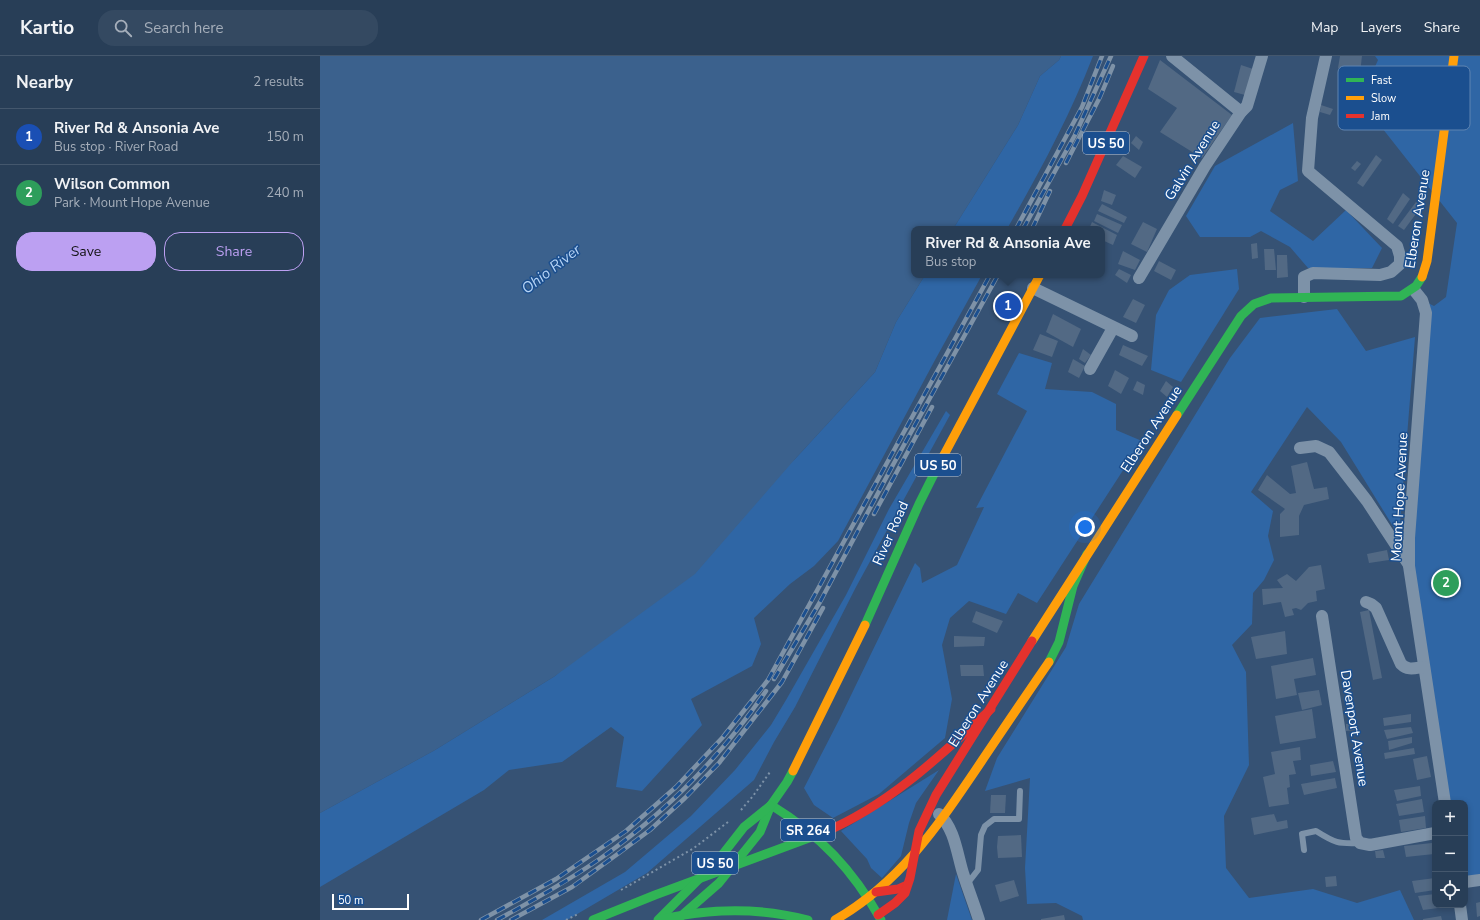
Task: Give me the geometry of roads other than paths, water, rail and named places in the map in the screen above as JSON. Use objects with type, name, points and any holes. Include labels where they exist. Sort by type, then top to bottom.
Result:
[{"type":"main road","name":"US 50","points":[[1067,226],[1082,196],[1144,56]]},
{"type":"main road","name":"Elberon Avenue","points":[[1453,66],[1454,56]]},
{"type":"main road","name":"Elberon Avenue","points":[[879,918],[900,899],[907,885],[920,826],[936,795],[1087,554],[1241,316],[1252,305],[1271,298],[1401,296],[1414,290],[1421,281],[1427,261],[1444,130]]},
{"type":"main road","name":"River Road","points":[[677,920],[719,883],[760,832],[771,805],[787,782],[812,734],[941,460],[1038,278]]},
{"type":"main road","points":[[835,920],[864,902],[902,869],[924,845],[967,783],[1050,660],[1059,642],[1073,586],[1087,554]]},
{"type":"main road","points":[[593,920],[670,889],[816,835],[870,810],[930,767],[991,709]]},
{"type":"main road","name":"River Road","points":[[658,920],[719,859],[744,827],[771,805]]},
{"type":"main road","name":"SR 264","points":[[771,805],[809,831],[831,851],[853,876],[879,918]]},
{"type":"main road","points":[[865,894],[898,889],[907,885]]},
{"type":"main road","points":[[658,920],[679,914],[732,909],[779,913],[808,920]]},
{"type":"street","points":[[1172,56],[1241,112]]},
{"type":"street","name":"Galvin Avenue","points":[[1139,278],[1204,166],[1246,106],[1262,56]]},
{"type":"street","points":[[1304,297],[1304,277],[1313,273],[1380,275],[1391,272],[1400,264],[1400,256],[1397,246],[1308,171],[1312,118],[1326,56]]},
{"type":"street","points":[[1033,288],[1132,336]]},
{"type":"street","name":"Mount Hope Avenue","points":[[1414,290],[1422,300],[1426,313],[1409,538],[1409,566],[1445,800]]},
{"type":"street","points":[[1090,369],[1113,328]]},
{"type":"street","points":[[1300,448],[1316,446],[1329,452],[1371,506],[1409,566]]},
{"type":"street","points":[[1366,602],[1372,604],[1376,608],[1401,664],[1408,669],[1424,667]]},
{"type":"street","name":"Davenport Avenue","points":[[1322,616],[1356,838],[1360,843]]},
{"type":"street","points":[[931,807],[946,821],[950,828],[979,920]]},
{"type":"street","points":[[1360,843],[1370,845],[1432,834]]},
{"type":"street","points":[[1468,882],[1480,880]]},
{"type":"street","points":[[1460,908],[1462,920]]},
{"type":"lane","points":[[967,884],[978,870],[981,835],[985,826],[994,819],[1019,819],[1020,791]]},
{"type":"lane","points":[[1304,850],[1302,834],[1316,831],[1330,840],[1340,844],[1360,843]]},
{"type":"water","name":"Ohio River","points":[[320,56],[1061,56],[1059,60],[1040,76],[1018,125],[955,226],[911,226],[911,278],[923,278],[896,322],[875,372],[795,459],[695,574],[555,676],[435,750],[320,813]]},
{"type":"railway","points":[[1018,226],[1082,107],[1102,56]]},
{"type":"railway","points":[[1025,226],[1075,135],[1111,56]]},
{"type":"railway","points":[[1066,163],[1100,97],[1113,66]]},
{"type":"railway","points":[[1033,226],[1050,191]]},
{"type":"railway","points":[[481,920],[556,879],[626,831],[676,787],[723,737],[768,680],[988,278]]},
{"type":"railway","points":[[774,679],[820,602],[894,463],[996,278]]},
{"type":"railway","points":[[874,514],[932,407]]},
{"type":"railway","points":[[511,920],[572,887],[650,830],[685,798],[719,763],[782,682],[823,608]]},
{"type":"railway","points":[[497,920],[550,890],[601,858],[648,822],[691,782],[731,738],[766,691]]},
{"type":"place","name":"River Rd & Ansonia Ave","points":[[1008,306]]},
{"type":"place","name":"Wilson Common","points":[[1446,583]]}]
